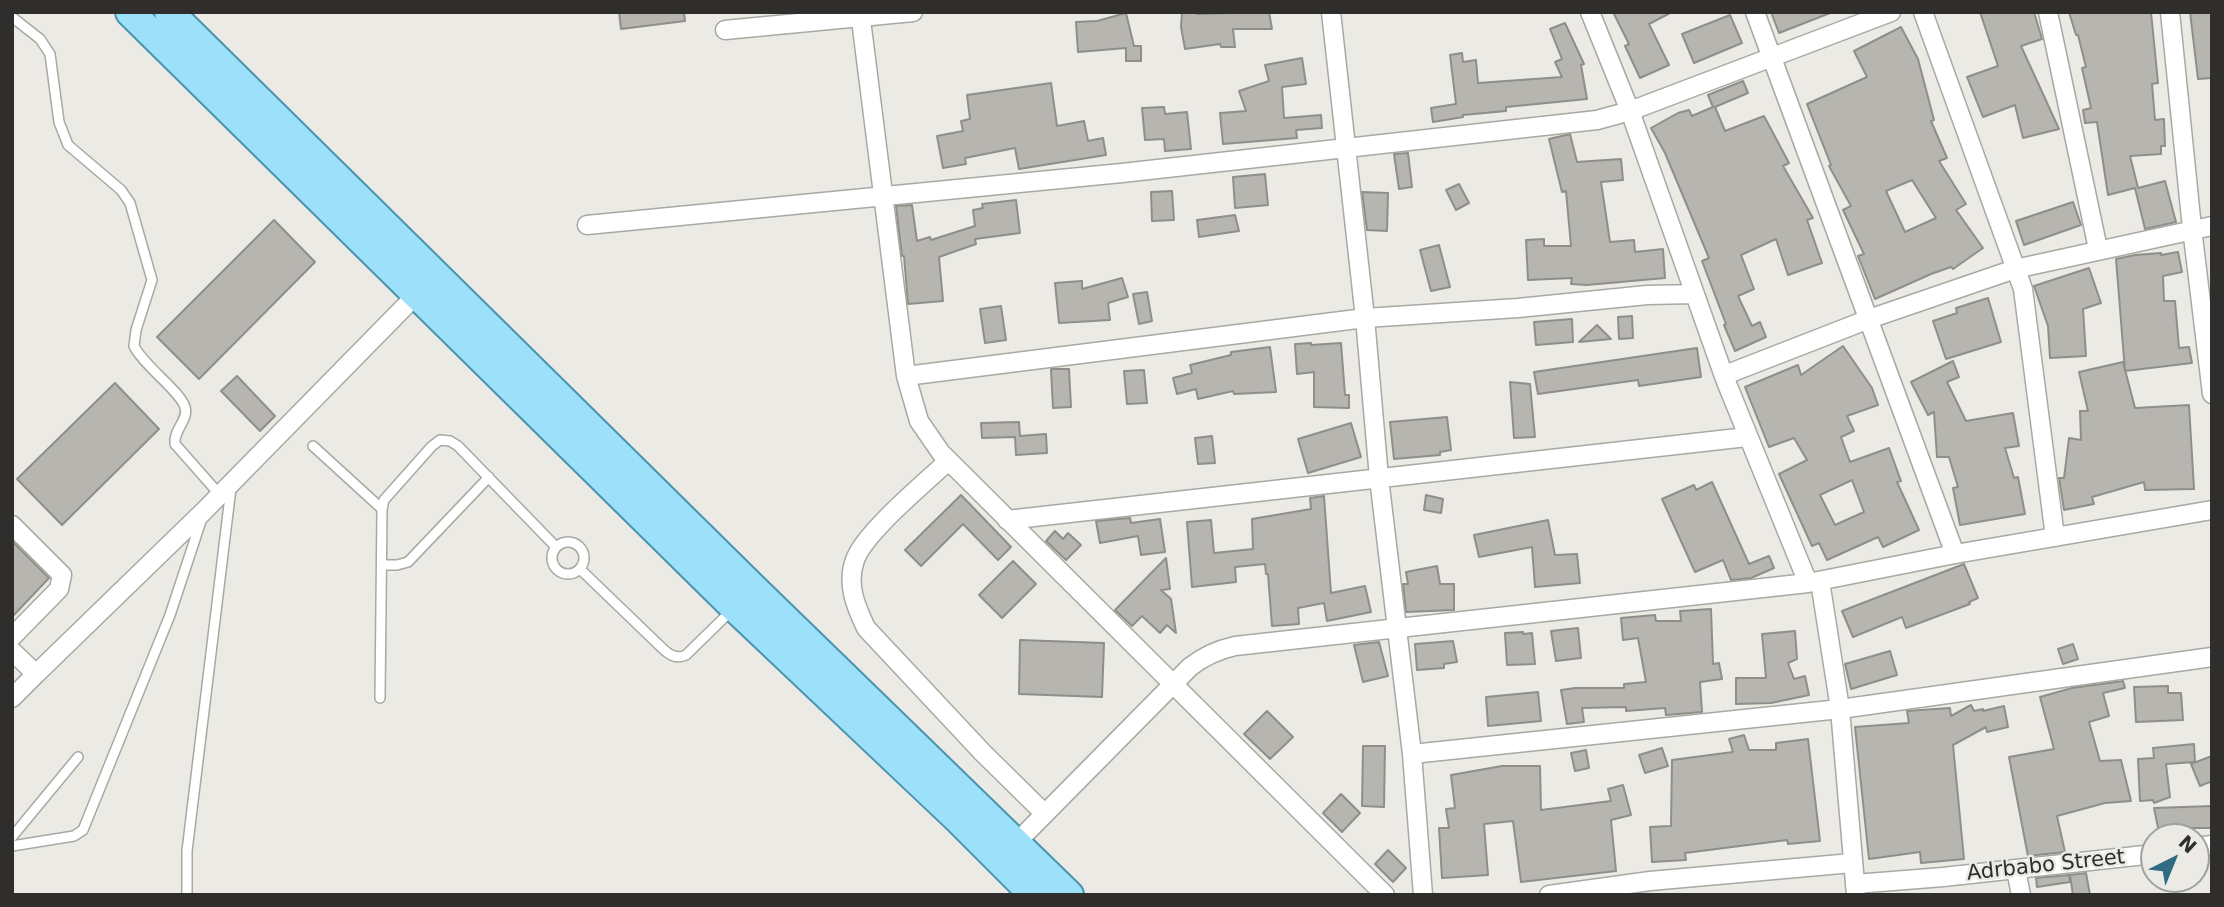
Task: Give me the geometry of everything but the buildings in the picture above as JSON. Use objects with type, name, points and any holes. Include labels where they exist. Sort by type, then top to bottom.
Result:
[{"type":"main road","points":[[131,12],[425,285],[1069,895]]},
{"type":"main road","points":[[172,14],[425,285],[734,607],[958,819],[1034,895]]},
{"type":"street","points":[[725,30],[913,12]]},
{"type":"street","points":[[1331,12],[1365,318],[1379,478],[1412,754],[1423,895]]},
{"type":"street","points":[[1590,12],[1630,111],[1747,438],[1814,582],[1840,709],[1855,889]]},
{"type":"street","points":[[1755,12],[1955,554]]},
{"type":"street","points":[[587,225],[1122,173],[1597,120],[1630,111],[1891,12]]},
{"type":"street","points":[[1923,12],[2023,289],[2055,537]]},
{"type":"street","points":[[2048,12],[2098,249]]},
{"type":"street","points":[[2171,12],[2192,229],[2212,394]]},
{"type":"street","points":[[860,15],[906,376],[919,421],[948,461],[1385,895]]},
{"type":"street","points":[[1725,375],[1870,319],[2015,268],[2212,226]]},
{"type":"street","points":[[12,698],[203,513],[425,285]]},
{"type":"street","points":[[906,376],[1365,318],[1518,308],[1647,295],[1695,294]]},
{"type":"street","points":[[1007,520],[1747,438]]},
{"type":"street","points":[[948,461],[866,540],[854,560],[851,580],[854,603],[866,628],[1044,813]]},
{"type":"street","points":[[1016,843],[1172,685],[1203,657],[1227,648],[1814,582],[1955,554],[2212,510]]},
{"type":"street","points":[[12,525],[62,575],[59,589],[12,637]]},
{"type":"street","points":[[12,651],[36,674]]},
{"type":"street","points":[[1412,754],[1840,709],[2212,657]]},
{"type":"street","name":"Adrbabo Street","points":[[1855,889],[2140,856]]},
{"type":"street","points":[[1549,895],[1650,881],[1852,863]]},
{"type":"street","points":[[2016,870],[2021,895]]},
{"type":"lane","points":[[12,18],[40,39],[50,54],[59,122],[68,145],[121,190],[130,202],[152,281],[136,330],[134,346],[183,403],[185,417],[175,435],[175,444],[226,489],[187,851],[187,895]]},
{"type":"lane","points":[[380,698],[382,509],[389,494],[432,446],[440,440],[450,441],[458,446],[556,547]]},
{"type":"lane","points":[[313,446],[382,509]]},
{"type":"lane","points":[[382,565],[408,562],[489,477]]},
{"type":"lane","points":[[12,845],[74,836],[83,830],[170,615],[203,513]]},
{"type":"lane","points":[[564,542],[577,544],[584,556],[580,569],[568,574],[555,568],[552,560],[556,547],[564,542]]},
{"type":"lane","points":[[580,569],[660,647],[681,658],[734,607]]},
{"type":"lane","points":[[12,837],[78,757]]}]
